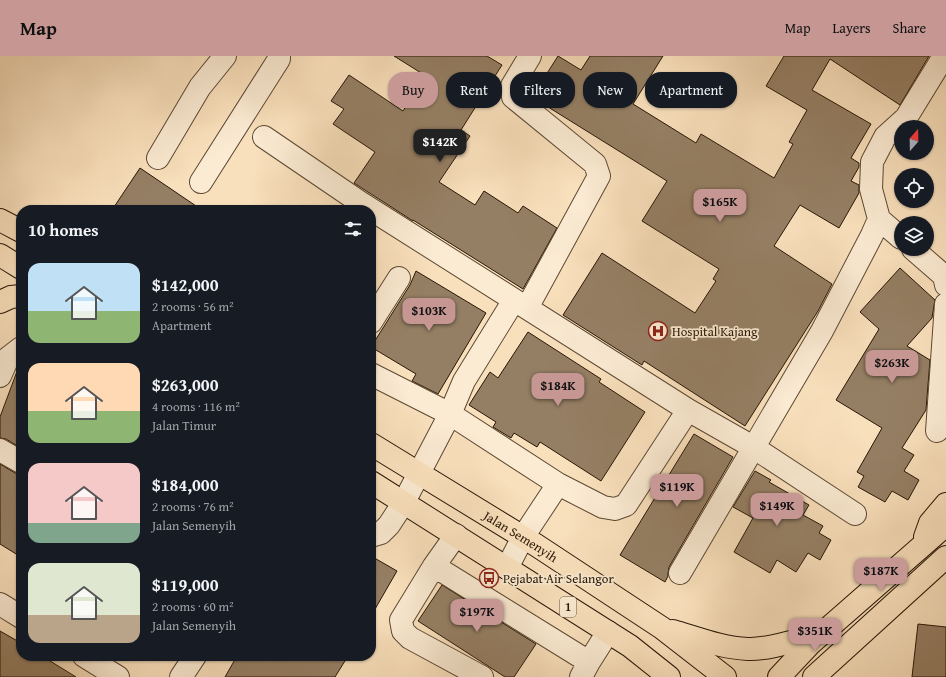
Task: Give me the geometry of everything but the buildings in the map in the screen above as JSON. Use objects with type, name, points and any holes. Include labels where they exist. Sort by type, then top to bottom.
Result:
[{"type":"main road","points":[[0,255],[16,265]]},
{"type":"main road","points":[[0,302],[16,296]]},
{"type":"main road","name":"Jalan Semenyih","points":[[376,447],[523,537],[662,628],[725,677]]},
{"type":"main road","name":"1","points":[[376,485],[630,646],[669,677]]},
{"type":"main road","points":[[923,546],[930,523],[946,504]]},
{"type":"main road","points":[[779,677],[810,644],[946,526]]},
{"type":"main road","points":[[814,677],[946,557]]},
{"type":"main road","points":[[662,628],[730,647],[749,649],[772,646],[822,634]]},
{"type":"main road","points":[[630,646],[656,677]]},
{"type":"main road","points":[[825,677],[839,653]]},
{"type":"lane","points":[[158,158],[200,87],[225,56]]},
{"type":"lane","points":[[201,182],[280,59],[280,56]]},
{"type":"lane","points":[[376,534],[380,533],[389,525],[404,502],[420,474],[450,414],[464,381],[521,304],[598,176],[595,164],[513,97],[512,86],[530,56]]},
{"type":"lane","points":[[894,232],[879,219],[871,189],[872,162],[885,137],[906,118],[944,56]]},
{"type":"lane","points":[[264,137],[364,205]]},
{"type":"lane","points":[[376,212],[688,410],[753,447],[854,514]]},
{"type":"lane","points":[[680,573],[822,331],[879,219]]},
{"type":"lane","points":[[921,256],[944,276],[946,284]]},
{"type":"lane","points":[[376,314],[399,278]]},
{"type":"lane","points":[[937,431],[946,304]]},
{"type":"lane","points":[[0,376],[8,358],[16,352]]},
{"type":"lane","points":[[376,377],[450,414],[558,484],[603,507],[615,509],[626,505],[688,410]]},
{"type":"lane","points":[[0,450],[16,459]]},
{"type":"lane","points":[[507,568],[523,537],[558,484]]},
{"type":"lane","points":[[456,535],[434,566],[401,620],[403,630],[410,638],[482,677]]},
{"type":"lane","points":[[434,566],[585,669],[608,632]]},
{"type":"lane","points":[[0,604],[16,614]]},
{"type":"lane","points":[[92,661],[118,677]]},
{"type":"lane","points":[[181,677],[192,661]]},
{"type":"place","name":"Hospital Kajang","points":[[658,331]]},
{"type":"place","name":"Pejabat Air Selangor","points":[[489,578]]}]
